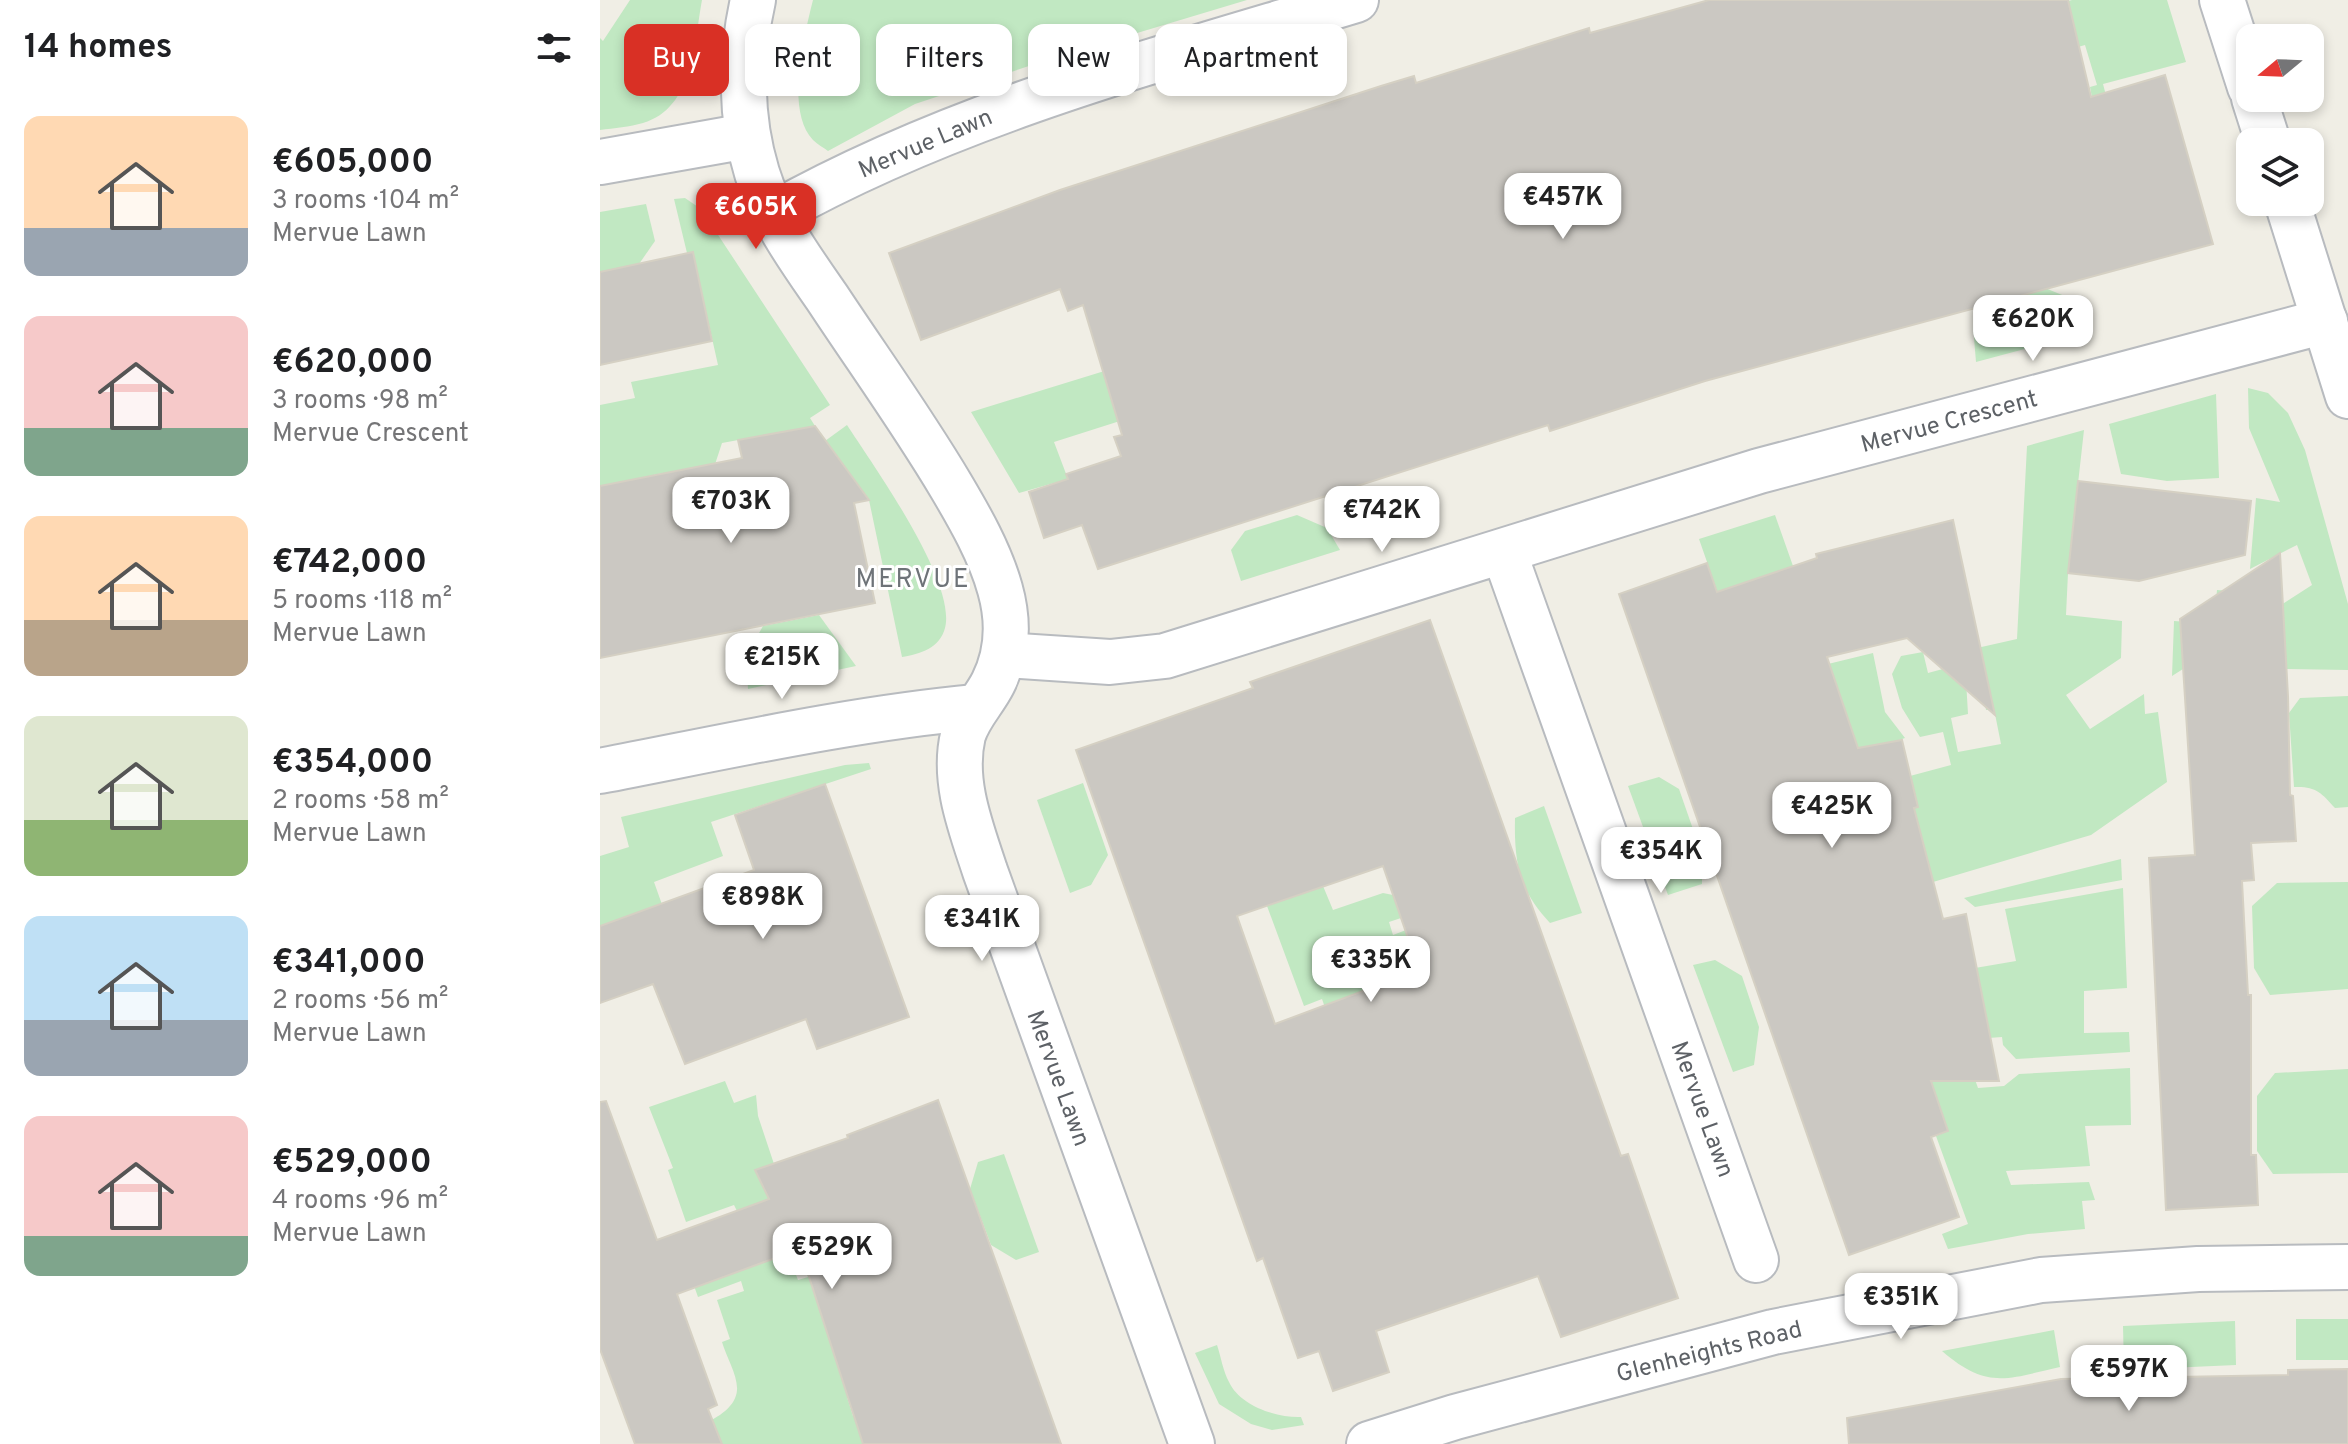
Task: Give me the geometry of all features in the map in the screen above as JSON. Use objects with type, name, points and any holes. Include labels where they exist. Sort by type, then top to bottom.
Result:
[{"type":"street","name":"Mervue Lawn","points":[[753,0],[743,75],[747,136],[758,176],[774,214],[797,255],[933,456],[975,526],[1000,587],[1007,625],[1004,655],[993,684],[976,707],[964,734],[961,758],[964,803],[985,871],[1192,1444]]},
{"type":"street","name":"Mervue Lawn","points":[[774,214],[832,182],[996,112],[1356,0]]},
{"type":"street","points":[[2222,0],[2236,44]]},
{"type":"street","points":[[600,162],[747,136]]},
{"type":"street","points":[[2291,216],[2348,396]]},
{"type":"street","name":"Mervue Crescent","points":[[1504,552],[1759,471],[2325,321]]},
{"type":"street","name":"Mervue Lawn","points":[[1504,552],[1756,1260]]},
{"type":"street","points":[[1004,655],[1110,662],[1165,656],[1504,552]]},
{"type":"street","points":[[600,771],[837,725],[976,707]]},
{"type":"street","name":"Glenheights Road","points":[[1369,1444],[1461,1430],[1773,1332],[2041,1280],[2198,1269],[2348,1267]]},
{"type":"green space","points":[[630,0],[702,0],[698,24],[624,24],[624,96],[678,96],[660,115],[643,123],[600,130],[600,38],[603,41]]},
{"type":"green space","points":[[813,0],[1247,0],[1167,24],[1155,24],[1155,28],[1139,32],[1139,24],[1028,24],[1028,66],[1012,72],[1012,24],[876,24],[876,96],[939,96],[915,104],[828,151],[813,140],[805,127],[798,96],[860,96],[860,24],[807,24]]},
{"type":"green space","points":[[2072,0],[2167,0],[2186,62],[2103,84],[2118,141],[2095,113],[2090,87],[2097,85],[2085,45],[2047,56],[2022,14]]},
{"type":"green space","points":[[685,198],[701,209],[830,405],[810,418],[815,426],[722,443],[698,516],[668,503],[663,473],[630,480],[635,509],[600,532],[600,405],[635,398],[631,382],[718,365],[693,253],[687,253],[674,199]]},
{"type":"green space","points":[[646,204],[655,241],[639,264],[600,272],[600,212]]},
{"type":"green space","points":[[2045,288],[2072,299],[2081,334],[1976,362],[1973,326],[1981,306]]},
{"type":"green space","points":[[1218,336],[1145,413],[1054,442],[1068,479],[1019,493],[971,412]]},
{"type":"green space","points":[[2248,388],[2268,393],[2288,413],[2305,450],[2348,604],[2348,670],[2287,669],[2184,675],[2183,669],[2172,676],[2174,621],[2214,624],[2217,590],[2241,592],[2267,614],[2312,585],[2297,545],[2250,569],[2256,498],[2280,502],[2249,428]]},
{"type":"green space","points":[[2216,394],[2219,478],[2167,481],[2121,474],[2109,424]]},
{"type":"green space","points":[[847,425],[910,524],[938,582],[945,608],[945,628],[939,641],[916,654],[902,657],[869,500],[825,441]]},
{"type":"green space","points":[[2084,430],[2066,615],[2122,621],[2121,658],[2066,695],[2090,729],[2144,694],[2145,714],[2158,712],[2167,782],[2091,835],[1933,882],[1929,868],[1883,816],[1918,807],[1910,776],[1951,765],[1943,732],[1920,737],[1902,708],[1892,674],[1901,656],[1923,652],[1928,673],[1965,663],[1968,714],[1951,718],[1958,752],[2001,744],[1994,709],[1986,710],[1977,648],[2017,639],[2027,446]]},
{"type":"green space","points":[[1297,515],[1327,528],[1340,550],[1241,581],[1231,550],[1245,531]]},
{"type":"green space","points":[[1775,515],[1793,566],[1758,578],[1769,610],[1729,625],[1699,539]]},
{"type":"green space","points":[[819,615],[856,666],[748,689],[746,656],[763,626]]},
{"type":"green space","points":[[1873,653],[1885,712],[1905,738],[1860,753],[1828,664]]},
{"type":"green space","points":[[2348,696],[2348,807],[2335,808],[2317,791],[2294,787],[2289,713],[2300,698]]},
{"type":"green space","points":[[869,763],[871,769],[711,822],[723,856],[654,882],[686,972],[629,993],[615,953],[600,946],[600,856],[629,847],[621,817],[845,765]]},
{"type":"green space","points":[[1659,777],[1679,789],[1702,855],[1702,884],[1668,895],[1628,786]]},
{"type":"green space","points":[[1083,783],[1108,855],[1091,885],[1070,893],[1037,800]]},
{"type":"green space","points":[[1544,806],[1582,913],[1550,923],[1525,887],[1516,849],[1515,818]]},
{"type":"green space","points":[[2121,859],[2122,880],[1975,907],[1964,898]]},
{"type":"green space","points":[[2348,882],[2348,989],[2270,995],[2254,968],[2252,906],[2277,883]]},
{"type":"green space","points":[[1323,886],[1333,910],[1383,893],[1393,895],[1401,918],[1389,922],[1393,935],[1406,930],[1416,960],[1371,976],[1376,991],[1337,1042],[1322,999],[1304,1006],[1267,906]]},
{"type":"green space","points":[[2123,888],[2127,988],[2084,991],[2084,1033],[2129,1032],[2130,1052],[2016,1059],[2003,1045],[2002,1037],[1961,1040],[1978,1088],[2004,1086],[2019,1074],[2130,1068],[2131,1125],[2085,1126],[2090,1166],[2006,1171],[2011,1185],[2089,1182],[2095,1200],[2082,1201],[2085,1229],[2028,1234],[1948,1249],[1942,1234],[1968,1224],[1936,1136],[1948,1131],[1936,1095],[1878,1032],[1975,968],[2016,961],[2005,909]]},
{"type":"green space","points":[[1715,960],[1742,976],[1759,1027],[1754,1065],[1733,1072],[1693,965]]},
{"type":"green space","points":[[2348,1069],[2348,1173],[2273,1174],[2257,1151],[2257,1096],[2275,1073]]},
{"type":"green space","points":[[725,1081],[734,1103],[756,1095],[758,1116],[774,1164],[769,1199],[737,1211],[734,1205],[686,1222],[668,1170],[673,1168],[649,1107]]},
{"type":"green space","points":[[1004,1154],[1039,1252],[1016,1260],[991,1245],[970,1189],[978,1162]]},
{"type":"green space","points":[[788,1221],[869,1389],[847,1397],[853,1416],[876,1408],[902,1444],[645,1444],[714,1419],[734,1401],[737,1390],[734,1372],[722,1342],[730,1339],[717,1300],[744,1291],[741,1281],[698,1297],[687,1266],[749,1244],[757,1265],[788,1254],[798,1280],[808,1277]]},
{"type":"green space","points":[[2296,1319],[2348,1319],[2348,1360],[2296,1360]]},
{"type":"green space","points":[[2235,1321],[2236,1365],[2124,1370],[2123,1326]]},
{"type":"green space","points":[[2054,1330],[2060,1367],[2026,1375],[1985,1376],[1972,1372],[1942,1351]]},
{"type":"green space","points":[[1217,1345],[1227,1378],[1242,1398],[1271,1413],[1301,1417],[1304,1425],[1272,1430],[1251,1424],[1219,1404],[1195,1353]]},
{"type":"building","points":[[1709,0],[2068,0],[2091,97],[2165,75],[2213,244],[1705,381],[1550,431],[1548,425],[1098,569],[1082,525],[1044,538],[1029,492],[1068,479],[1066,474],[1121,456],[1114,437],[1122,435],[1083,305],[1068,311],[1060,289],[921,340],[889,253],[1060,190],[1381,86],[1414,76],[1416,83],[1589,28],[1590,33]]},
{"type":"building","points":[[693,252],[712,341],[600,365],[600,272]]},
{"type":"building","points":[[815,426],[869,500],[854,503],[875,603],[600,658],[600,486],[742,458],[738,440]]},
{"type":"building","points":[[2078,481],[2251,501],[2245,555],[2139,581],[2068,573]]},
{"type":"building","points":[[1953,520],[1995,715],[1907,638],[1827,657],[1858,748],[1902,740],[1918,807],[1914,808],[1943,919],[1966,914],[1999,1081],[1931,1081],[1948,1131],[1931,1137],[1959,1217],[1849,1255],[1619,594],[1707,563],[1717,592],[1817,558],[1816,554]]},
{"type":"building","points":[[2280,553],[2290,795],[2293,796],[2296,841],[2251,843],[2254,880],[2242,881],[2248,995],[2251,995],[2251,1155],[2256,1155],[2258,1205],[2166,1210],[2149,858],[2195,855],[2180,619]]},
{"type":"building","points":[[1430,620],[1621,1156],[1628,1154],[1678,1298],[1561,1337],[1538,1276],[1376,1331],[1389,1372],[1333,1391],[1319,1351],[1298,1358],[1263,1258],[1257,1261],[1076,750],[1253,688],[1250,682]],"holes":[[[1383,866],[1419,970],[1275,1024],[1237,916]]]},
{"type":"building","points":[[825,784],[909,1017],[817,1049],[806,1019],[685,1064],[653,984],[600,1003],[600,926],[754,870],[735,815]]},
{"type":"building","points":[[938,1100],[1061,1444],[863,1444],[800,1249],[677,1294],[717,1405],[708,1409],[722,1444],[635,1444],[600,1349],[600,1102],[606,1101],[657,1240],[769,1199],[755,1170],[848,1138],[847,1135]]},
{"type":"building","points":[[2348,1369],[2348,1444],[1849,1444],[1847,1418],[2061,1379],[2288,1375],[2288,1370]]},
{"type":"district","name":"MERVUE","points":[[913,578]]}]
